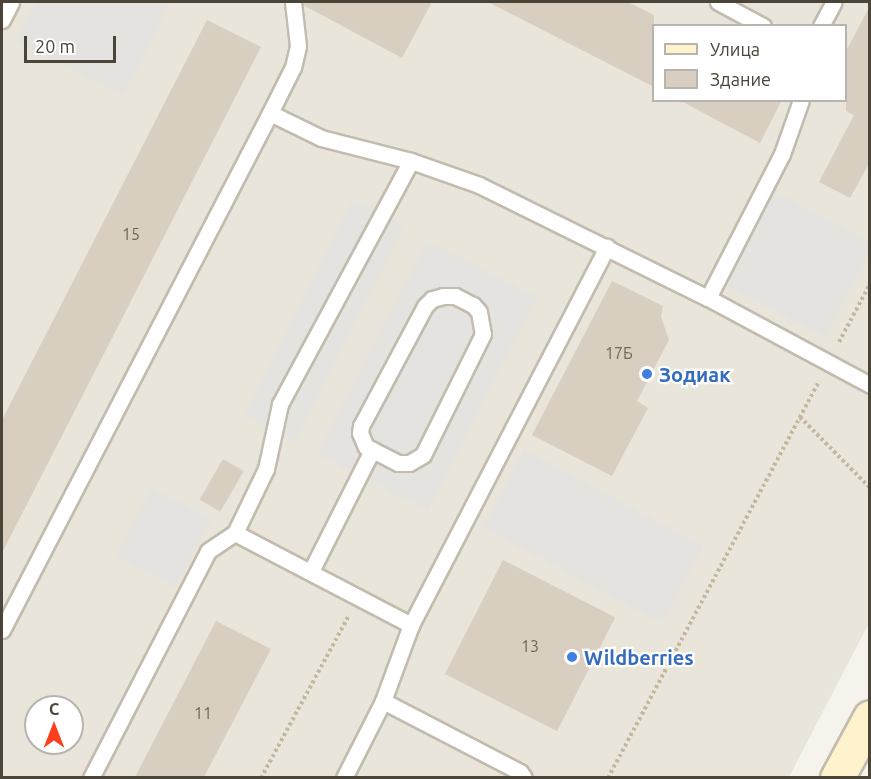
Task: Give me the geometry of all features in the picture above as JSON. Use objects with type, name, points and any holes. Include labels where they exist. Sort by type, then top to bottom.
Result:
[{"type":"main road","points":[[837,777],[870,717]]},
{"type":"lane","points":[[2,20],[11,2]]},
{"type":"lane","points":[[2,630],[293,67],[298,46],[293,2]]},
{"type":"lane","points":[[718,2],[759,24]]},
{"type":"lane","points":[[822,24],[834,2]]},
{"type":"lane","points":[[708,298],[782,154],[800,102]]},
{"type":"lane","points":[[270,112],[321,138],[411,161],[479,185],[708,298],[870,385]]},
{"type":"lane","points":[[91,777],[208,551],[235,533],[266,469],[280,405],[411,161]]},
{"type":"lane","points":[[344,777],[383,700],[411,625],[608,247]]},
{"type":"lane","points":[[443,296],[455,296],[473,305],[479,312],[483,334],[423,455],[410,463],[398,463],[372,450],[362,440],[362,426],[425,306],[432,299],[443,296]]},
{"type":"lane","points":[[310,571],[372,450]]},
{"type":"lane","points":[[235,533],[411,625]]},
{"type":"lane","points":[[383,700],[520,772],[524,777]]},
{"type":"path","points":[[608,777],[870,284]]},
{"type":"path","points":[[800,417],[870,488]]},
{"type":"path","points":[[261,777],[358,597]]},
{"type":"shaded area","points":[[2,2],[869,2],[869,623],[789,777],[2,778]]},
{"type":"shaded area","points":[[36,2],[171,2],[123,95],[16,41]]},
{"type":"shaded area","points":[[773,191],[869,241],[869,252],[825,337],[724,284]]},
{"type":"shaded area","points":[[353,200],[405,226],[295,441],[244,415]]},
{"type":"shaded area","points":[[427,240],[537,296],[428,511],[318,455]]},
{"type":"shaded area","points":[[524,450],[703,545],[662,623],[483,528]]},
{"type":"shaded area","points":[[151,488],[212,519],[177,587],[116,557]]},
{"type":"building","points":[[303,2],[432,2],[402,58],[303,5]]},
{"type":"building","points":[[488,2],[628,2],[654,15],[652,86]]},
{"type":"building","points":[[870,6],[870,162],[850,198],[819,182],[854,115],[846,111],[847,49]]},
{"type":"building","points":[[207,20],[261,47],[2,553],[2,420]]},
{"type":"building","points":[[683,102],[781,102],[760,143]]},
{"type":"building","points":[[612,281],[663,306],[661,317],[669,340],[637,401],[648,408],[612,476],[532,435]]},
{"type":"building","points":[[223,459],[244,471],[220,512],[200,500]]},
{"type":"building","points":[[503,560],[615,617],[557,731],[445,674]]},
{"type":"building","points":[[216,621],[271,649],[204,777],[135,777]]},
{"type":"place","name":"Зодиак","points":[[647,374]]},
{"type":"place","name":"Wildberries","points":[[572,657]]}]
